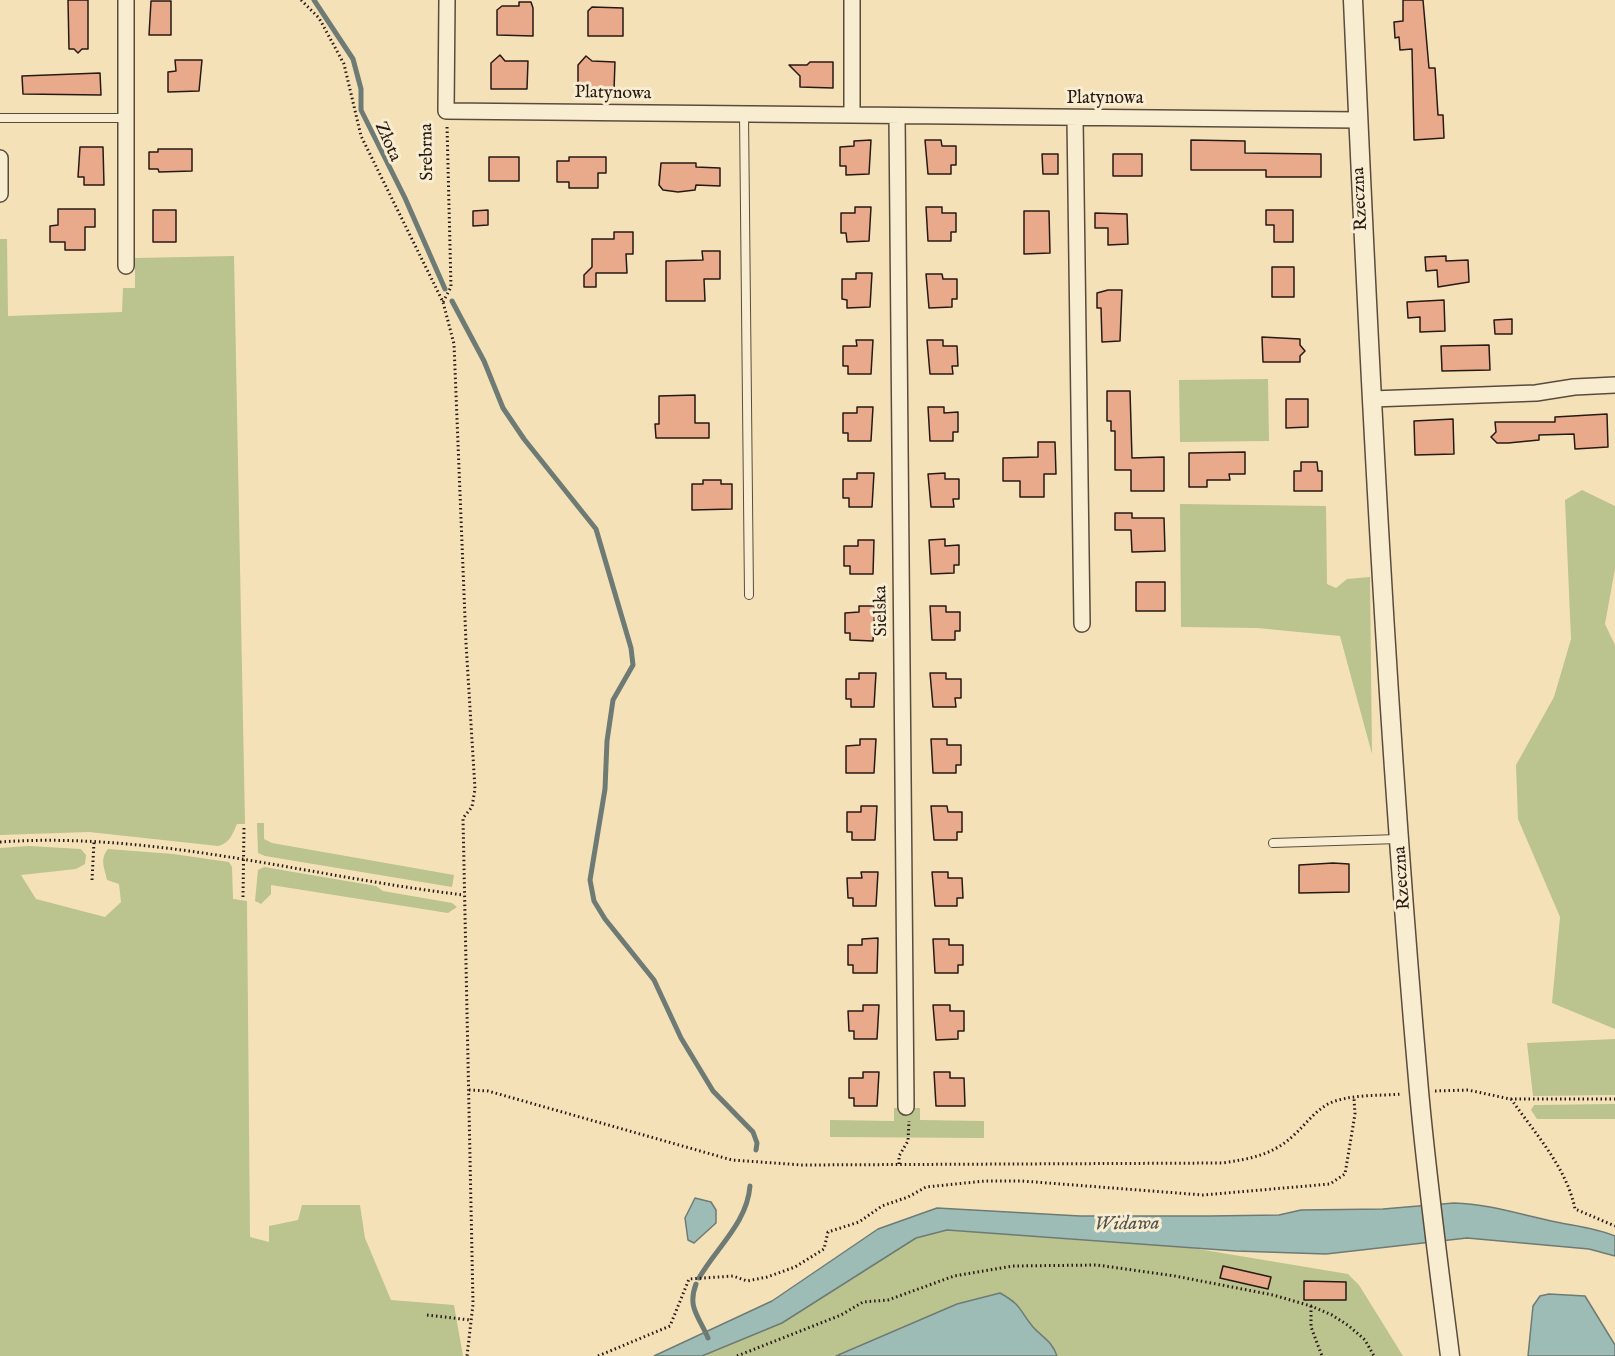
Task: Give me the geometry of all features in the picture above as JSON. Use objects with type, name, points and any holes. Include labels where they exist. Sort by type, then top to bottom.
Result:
[{"type":"street","points":[[126,0],[126,266]]},
{"type":"street","name":"Srebrna","points":[[446,111],[447,0]]},
{"type":"street","points":[[852,0],[852,115]]},
{"type":"street","name":"Rzeczna","points":[[1353,0],[1372,399],[1400,839],[1427,1168],[1450,1356]]},
{"type":"street","name":"Platynowa","points":[[446,111],[1358,120]]},
{"type":"street","name":"Sielska","points":[[897,116],[906,1107]]},
{"type":"street","points":[[1076,118],[1082,624]]},
{"type":"street","points":[[0,158],[0,194]]},
{"type":"street","points":[[1372,399],[1536,393],[1574,387],[1615,385]]},
{"type":"lane","points":[[744,114],[748,595]]},
{"type":"lane","points":[[0,118],[126,118]]},
{"type":"lane","points":[[1273,843],[1400,839]]},
{"type":"path","name":"Złota","points":[[301,0],[318,18],[341,57],[361,136],[443,302],[454,344],[466,643],[475,789],[471,807],[463,818],[473,1304],[467,1356]]},
{"type":"path","name":"Srebrna","points":[[443,302],[451,287],[446,111]]},
{"type":"path","points":[[243,897],[244,827]]},
{"type":"path","points":[[0,842],[94,842],[243,857],[464,895]]},
{"type":"path","points":[[92,880],[94,842]]},
{"type":"path","points":[[469,1090],[488,1091],[732,1160],[801,1165],[1222,1163],[1253,1159],[1270,1152],[1294,1135],[1314,1113],[1331,1103],[1353,1098],[1401,1094]]},
{"type":"path","points":[[1443,1090],[1488,1092],[1510,1099],[1615,1099]]},
{"type":"path","points":[[598,1356],[670,1326],[689,1280],[733,1276],[747,1281],[795,1267],[824,1248],[828,1232],[859,1222],[882,1206],[908,1197],[926,1187],[1022,1180],[1203,1195],[1330,1184],[1345,1174],[1355,1114],[1353,1098]]},
{"type":"path","points":[[1510,1099],[1572,1191],[1575,1209],[1615,1227]]},
{"type":"path","points":[[899,1164],[900,1156],[908,1141],[909,1120],[906,1107]]},
{"type":"path","points":[[737,1356],[841,1315],[863,1302],[888,1300],[954,1276],[1013,1266],[1108,1267],[1273,1295],[1332,1315],[1365,1340],[1373,1356],[1368,1356]]},
{"type":"path","points":[[1311,1306],[1311,1327],[1320,1355]]},
{"type":"path","points":[[427,1315],[471,1320]]},
{"type":"green space","points":[[0,239],[7,239],[8,316],[122,312],[123,288],[135,288],[135,258],[234,256],[245,824],[237,824],[230,838],[222,845],[89,832],[0,835]]},
{"type":"green space","points":[[1268,379],[1269,441],[1180,442],[1179,380]]},
{"type":"green space","points":[[1582,490],[1615,506],[1615,569],[1605,624],[1615,645],[1615,1029],[1552,1003],[1560,917],[1518,819],[1516,765],[1554,697],[1571,639],[1565,500]]},
{"type":"green space","points":[[1180,504],[1326,506],[1327,584],[1336,588],[1347,579],[1370,577],[1372,754],[1340,636],[1257,628],[1181,627]]},
{"type":"green space","points":[[257,823],[264,823],[264,839],[272,843],[454,875],[452,887],[265,856],[258,853]]},
{"type":"green space","points":[[29,846],[81,849],[86,855],[85,864],[76,869],[21,875],[36,899],[105,917],[121,902],[119,884],[107,880],[104,868],[103,860],[108,849],[173,854],[229,862],[232,867],[233,899],[247,901],[250,1237],[269,1242],[269,1226],[298,1220],[302,1205],[360,1205],[365,1238],[391,1300],[454,1305],[463,1356],[0,1356],[0,848]]},
{"type":"green space","points":[[264,867],[376,886],[383,891],[452,903],[457,907],[448,913],[271,885],[271,894],[261,904],[255,901],[258,870]]},
{"type":"green space","points":[[1615,1039],[1615,1095],[1533,1096],[1527,1043]]},
{"type":"green space","points":[[1615,1104],[1615,1119],[1537,1119],[1531,1110],[1534,1105]]},
{"type":"green space","points":[[894,1108],[920,1108],[920,1120],[984,1121],[984,1138],[830,1137],[830,1120],[894,1121]]},
{"type":"green space","points":[[947,1230],[1180,1246],[1348,1274],[1359,1285],[1403,1356],[702,1356],[782,1323],[916,1238]]},
{"type":"water","points":[[695,1198],[711,1202],[716,1210],[716,1223],[694,1243],[688,1240],[685,1218]]},
{"type":"water","name":"Widawa","points":[[1454,1203],[1493,1208],[1608,1233],[1615,1236],[1615,1256],[1589,1249],[1467,1238],[1326,1254],[1236,1251],[947,1230],[916,1238],[782,1323],[702,1356],[654,1356],[772,1301],[878,1229],[937,1208],[1080,1216],[1210,1216],[1279,1215],[1301,1210],[1383,1209]]},
{"type":"water","points":[[1000,1293],[1017,1305],[1033,1327],[1050,1343],[1057,1356],[836,1356],[957,1304]]},
{"type":"water","points":[[1549,1294],[1585,1296],[1615,1345],[1615,1356],[1528,1356],[1533,1306],[1540,1296]]},
{"type":"building","points":[[68,0],[88,0],[88,49],[82,49],[78,53],[74,49],[69,49]]},
{"type":"building","points":[[1403,0],[1423,0],[1429,68],[1435,68],[1438,115],[1443,115],[1444,138],[1414,140],[1412,49],[1400,50],[1399,37],[1395,38],[1394,22],[1403,21]]},
{"type":"building","points":[[151,1],[171,1],[171,35],[149,35]]},
{"type":"building","points":[[519,2],[531,2],[533,36],[497,35],[497,10],[502,6],[519,6]]},
{"type":"building","points":[[592,7],[623,8],[623,36],[588,36],[588,11]]},
{"type":"building","points":[[500,55],[505,61],[528,61],[527,89],[491,89],[491,63]]},
{"type":"building","points":[[586,56],[592,61],[615,62],[614,90],[578,89],[578,65]]},
{"type":"building","points":[[175,60],[202,60],[199,91],[168,92],[168,72],[176,71]]},
{"type":"building","points":[[810,62],[833,62],[833,88],[800,87],[800,76],[789,65],[807,65]]},
{"type":"building","points":[[100,73],[101,95],[23,94],[22,76]]},
{"type":"building","points":[[871,140],[869,174],[846,175],[846,166],[840,166],[840,147],[854,146],[854,141]]},
{"type":"building","points":[[925,140],[941,140],[942,146],[956,146],[956,165],[951,165],[951,174],[928,174]]},
{"type":"building","points":[[1191,140],[1245,141],[1245,153],[1321,154],[1321,177],[1266,177],[1266,170],[1191,170]]},
{"type":"building","points":[[80,147],[103,147],[104,185],[84,185],[84,177],[78,177]]},
{"type":"building","points":[[158,149],[192,149],[192,171],[159,172],[158,169],[149,169],[149,152],[158,152]]},
{"type":"building","points":[[1042,154],[1058,154],[1058,174],[1043,174]]},
{"type":"building","points":[[1113,154],[1142,154],[1142,176],[1113,176]]},
{"type":"building","points":[[489,157],[519,157],[519,181],[489,181]]},
{"type":"building","points":[[569,157],[606,157],[606,173],[598,173],[598,188],[569,188],[569,182],[557,182],[557,161],[569,161]]},
{"type":"building","points":[[661,163],[696,163],[696,167],[720,168],[720,186],[696,185],[695,190],[678,192],[663,190],[659,185]]},
{"type":"building","points":[[855,207],[871,207],[869,241],[847,242],[846,233],[841,233],[841,213],[855,213]]},
{"type":"building","points":[[926,207],[942,207],[942,213],[956,213],[956,232],[951,232],[951,241],[928,241]]},
{"type":"building","points":[[58,209],[95,209],[95,227],[85,227],[85,250],[65,250],[65,242],[50,242],[50,226],[58,225]]},
{"type":"building","points":[[153,210],[176,210],[176,242],[153,242]]},
{"type":"building","points":[[488,210],[488,225],[473,226],[473,211]]},
{"type":"building","points":[[1266,210],[1293,210],[1293,242],[1274,242],[1274,225],[1266,225]]},
{"type":"building","points":[[1024,211],[1049,211],[1050,253],[1024,254]]},
{"type":"building","points":[[1095,213],[1127,214],[1128,244],[1108,245],[1108,228],[1095,228]]},
{"type":"building","points":[[614,232],[633,232],[633,254],[626,254],[627,273],[596,273],[596,287],[584,287],[584,275],[592,267],[592,239],[614,239]]},
{"type":"building","points":[[702,251],[720,251],[720,279],[704,279],[705,301],[666,301],[666,261],[703,260]]},
{"type":"building","points":[[1446,256],[1446,261],[1468,260],[1469,282],[1438,287],[1437,270],[1426,271],[1425,257]]},
{"type":"building","points":[[1272,267],[1294,267],[1294,297],[1272,297]]},
{"type":"building","points":[[856,273],[872,273],[870,307],[847,308],[847,300],[842,299],[842,279],[856,279]]},
{"type":"building","points":[[926,274],[942,274],[943,279],[957,279],[957,299],[952,299],[952,307],[929,308]]},
{"type":"building","points":[[1122,290],[1120,341],[1102,342],[1101,308],[1097,308],[1097,293]]},
{"type":"building","points":[[1444,300],[1445,331],[1420,332],[1420,317],[1408,318],[1407,302]]},
{"type":"building","points":[[1512,319],[1512,334],[1495,334],[1494,320]]},
{"type":"building","points":[[1262,337],[1300,339],[1300,345],[1305,351],[1300,356],[1300,362],[1263,362]]},
{"type":"building","points":[[856,340],[873,340],[871,374],[848,374],[848,366],[843,366],[843,346],[857,346]]},
{"type":"building","points":[[927,340],[943,340],[943,346],[957,346],[958,366],[952,366],[953,374],[930,374]]},
{"type":"building","points":[[1489,345],[1490,370],[1442,371],[1441,346]]},
{"type":"building","points":[[1107,391],[1130,391],[1132,458],[1164,457],[1164,491],[1131,491],[1131,470],[1115,470],[1115,431],[1111,431],[1111,421],[1107,421]]},
{"type":"building","points":[[695,395],[695,423],[709,423],[709,438],[656,438],[655,424],[659,424],[659,396]]},
{"type":"building","points":[[1286,399],[1308,399],[1308,427],[1286,428]]},
{"type":"building","points":[[857,407],[873,407],[871,441],[848,441],[848,433],[843,433],[843,413],[857,413]]},
{"type":"building","points":[[928,407],[944,407],[944,413],[958,412],[958,432],[953,432],[953,441],[930,441]]},
{"type":"building","points":[[1607,414],[1608,447],[1575,449],[1574,434],[1539,435],[1539,440],[1508,443],[1497,443],[1491,437],[1496,432],[1495,422],[1555,422],[1555,417]]},
{"type":"building","points":[[1453,419],[1454,454],[1415,455],[1414,421]]},
{"type":"building","points":[[1038,442],[1055,442],[1056,474],[1044,474],[1044,497],[1020,497],[1020,481],[1003,481],[1003,458],[1038,457]]},
{"type":"building","points":[[1245,452],[1245,474],[1229,474],[1230,480],[1207,480],[1207,487],[1189,487],[1189,453]]},
{"type":"building","points":[[1301,462],[1317,462],[1318,471],[1322,471],[1322,491],[1294,491],[1294,471],[1301,471]]},
{"type":"building","points":[[857,473],[874,473],[872,507],[849,507],[849,498],[843,498],[843,479],[857,479]]},
{"type":"building","points":[[945,473],[945,479],[959,479],[959,499],[953,499],[954,507],[931,507],[928,474]]},
{"type":"building","points":[[703,480],[721,480],[721,484],[732,484],[732,509],[692,510],[692,484],[703,484]]},
{"type":"building","points":[[1115,513],[1132,513],[1132,518],[1164,518],[1165,551],[1132,552],[1131,530],[1115,530]]},
{"type":"building","points":[[945,539],[945,546],[959,545],[959,565],[954,565],[954,573],[931,574],[929,540]]},
{"type":"building","points":[[858,540],[874,540],[873,574],[850,574],[850,566],[844,566],[844,546],[858,546]]},
{"type":"building","points":[[1136,582],[1165,582],[1165,611],[1136,611]]},
{"type":"building","points":[[859,606],[875,606],[873,641],[850,640],[850,633],[845,633],[845,613],[859,612]]},
{"type":"building","points":[[930,606],[946,606],[946,612],[960,612],[960,631],[955,631],[955,640],[932,640]]},
{"type":"building","points":[[859,673],[876,673],[874,707],[851,707],[851,699],[846,699],[846,679],[859,679]]},
{"type":"building","points":[[930,673],[946,673],[946,679],[961,679],[961,698],[955,698],[956,707],[933,707]]},
{"type":"building","points":[[860,739],[876,739],[874,773],[846,773],[846,746],[860,745]]},
{"type":"building","points":[[931,739],[947,739],[947,745],[961,745],[961,765],[956,765],[956,773],[933,773]]},
{"type":"building","points":[[861,806],[877,806],[875,840],[852,840],[852,832],[847,832],[847,812],[861,812]]},
{"type":"building","points":[[931,806],[947,806],[948,812],[962,812],[962,832],[957,832],[957,840],[934,840]]},
{"type":"building","points":[[1349,864],[1349,892],[1299,893],[1299,865]]},
{"type":"building","points":[[861,872],[878,872],[876,906],[853,906],[853,898],[848,898],[847,878],[862,878]]},
{"type":"building","points":[[932,872],[948,872],[948,878],[962,878],[963,898],[957,898],[957,906],[935,906]]},
{"type":"building","points":[[878,938],[877,973],[853,973],[853,965],[848,965],[848,945],[862,945],[862,939]]},
{"type":"building","points":[[933,939],[949,939],[949,945],[963,945],[963,965],[958,965],[958,973],[935,973]]},
{"type":"building","points":[[863,1005],[879,1005],[877,1039],[854,1039],[854,1031],[849,1031],[848,1011],[863,1011]]},
{"type":"building","points":[[933,1005],[950,1005],[950,1011],[964,1011],[964,1031],[958,1031],[958,1039],[936,1040]]},
{"type":"building","points":[[863,1072],[879,1072],[877,1106],[854,1106],[854,1098],[849,1098],[849,1078],[863,1078]]},
{"type":"building","points":[[934,1072],[950,1072],[950,1078],[964,1078],[965,1106],[936,1106]]},
{"type":"building","points":[[1223,1266],[1271,1277],[1268,1289],[1220,1278]]},
{"type":"building","points":[[1304,1281],[1346,1282],[1346,1300],[1304,1300]]},
{"type":"waterway","points":[[314,0],[353,59],[361,89],[361,110],[405,198],[445,289]]},
{"type":"waterway","points":[[452,301],[484,361],[503,408],[524,439],[596,529],[631,648],[633,665],[613,700],[607,741],[605,789],[590,880],[594,901],[605,919],[654,980],[681,1038],[713,1091],[753,1132],[757,1143],[756,1150]]},
{"type":"waterway","points":[[699,1278],[737,1223],[748,1199],[750,1186]]},
{"type":"waterway","points":[[696,1284],[693,1306],[708,1338]]}]
